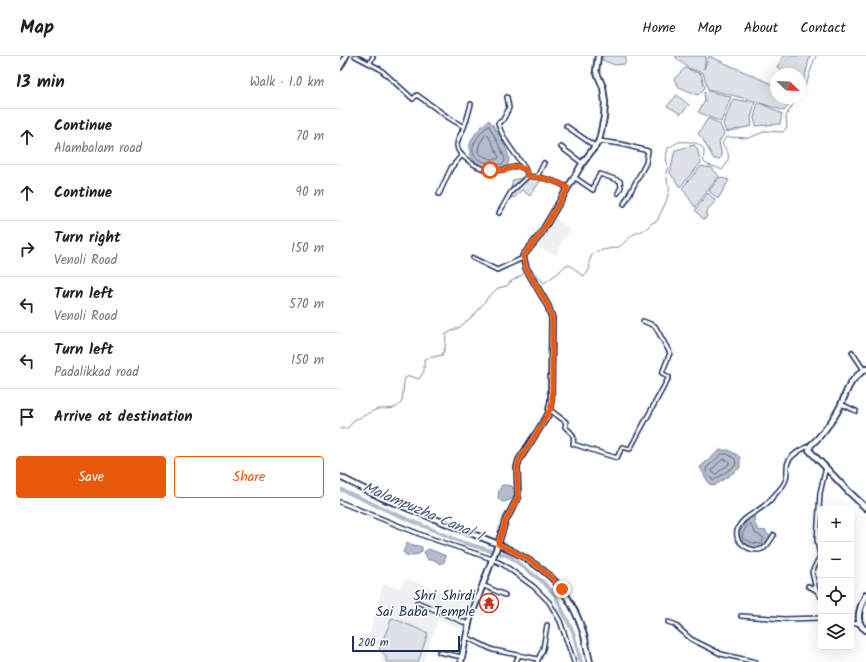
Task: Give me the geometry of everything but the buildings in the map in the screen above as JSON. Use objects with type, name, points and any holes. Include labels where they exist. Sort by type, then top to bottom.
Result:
[{"type":"street","points":[[340,67],[346,56]]},
{"type":"street","points":[[355,56],[380,69],[413,99],[417,95],[464,127]]},
{"type":"street","points":[[370,63],[373,56]]},
{"type":"street","points":[[439,652],[462,660],[468,624],[498,545],[505,522],[518,497],[517,467],[519,460],[550,410],[552,401],[552,318],[548,306],[526,268],[523,258],[524,253],[540,235],[582,163],[596,147],[599,141],[604,117],[605,102],[603,87],[596,71],[598,56]]},
{"type":"street","points":[[507,97],[509,108],[503,120],[498,123],[500,130],[510,148],[524,166],[528,176]]},
{"type":"street","points":[[472,104],[458,145],[462,155],[480,169],[505,170],[517,166],[520,162]]},
{"type":"street","points":[[566,126],[596,147]]},
{"type":"street","points":[[599,141],[621,144],[648,151],[646,163],[624,204]]},
{"type":"street","points":[[561,148],[582,163]]},
{"type":"street","points":[[439,194],[451,168],[462,155]]},
{"type":"street","points":[[537,177],[544,163]]},
{"type":"street","points":[[517,166],[525,169]]},
{"type":"street","points":[[574,177],[593,190],[595,182],[600,174],[620,181],[621,187],[618,193]]},
{"type":"street","points":[[499,213],[511,192],[528,176],[557,181],[568,188]]},
{"type":"street","points":[[473,258],[497,270],[523,258]]},
{"type":"street","points":[[550,410],[566,422],[565,427],[574,434],[575,437],[573,444],[617,458],[622,447],[630,448],[669,377],[662,372],[670,353],[655,326],[643,321]]},
{"type":"street","points":[[774,535],[766,547],[762,550],[746,546],[737,539],[736,532],[742,522],[756,510],[766,505],[784,484],[788,474],[787,466],[789,461],[801,450],[810,445],[836,414],[850,382],[865,369],[852,352]]},
{"type":"street","points":[[841,403],[856,411]]},
{"type":"street","points":[[810,445],[809,450],[866,508]]},
{"type":"street","points":[[816,590],[812,572],[820,556],[817,540],[820,493],[826,467]]},
{"type":"street","points":[[340,477],[382,498],[516,552],[537,565],[551,576],[562,589],[574,609],[582,629],[590,662]]},
{"type":"street","points":[[340,502],[427,537],[492,559],[504,566],[534,588],[549,602],[560,621],[574,662]]},
{"type":"street","points":[[482,585],[505,595]]},
{"type":"street","points":[[808,586],[818,592]]},
{"type":"street","points":[[866,595],[860,606],[859,620],[861,627],[866,630]]},
{"type":"street","points":[[417,602],[468,624]]},
{"type":"street","points":[[741,616],[784,619],[818,618]]},
{"type":"street","points":[[668,622],[674,624],[691,639],[721,654],[756,662]]},
{"type":"street","points":[[854,624],[860,623]]},
{"type":"street","points":[[466,637],[493,650],[519,655],[538,661],[543,650],[547,625]]},
{"type":"street","points":[[516,662],[519,655]]},
{"type":"shaded area","points":[[602,56],[626,56],[625,64],[615,65],[602,60]]},
{"type":"shaded area","points":[[676,56],[706,56],[704,69],[709,56],[770,83],[770,104],[789,104],[784,111],[760,103],[782,114],[780,124],[756,126],[754,118],[758,102],[708,89],[703,73],[688,68],[676,58]]},
{"type":"shaded area","points":[[783,56],[810,56],[806,72],[806,68],[777,67]]},
{"type":"shaded area","points":[[685,68],[701,74],[705,88],[698,95],[679,87],[674,79]]},
{"type":"shaded area","points":[[709,91],[731,97],[721,122],[698,112],[705,101],[704,92]]},
{"type":"shaded area","points":[[677,95],[689,105],[681,114],[667,106]]},
{"type":"shaded area","points":[[733,99],[755,103],[751,118],[752,126],[726,132],[723,124]]},
{"type":"shaded area","points":[[708,118],[720,124],[724,134],[719,142],[722,156],[719,159],[714,159],[702,138],[698,134]]},
{"type":"shaded area","points":[[694,145],[697,148],[701,163],[680,187],[670,173],[675,150]]},
{"type":"shaded area","points":[[701,166],[712,168],[719,176],[695,207],[682,188]]},
{"type":"shaded area","points":[[526,177],[541,180],[530,196],[522,190],[514,198],[509,196],[513,180]]},
{"type":"shaded area","points":[[720,177],[729,180],[718,199],[709,191]]},
{"type":"shaded area","points":[[708,193],[716,201],[708,209],[706,218],[703,219],[695,210]]},
{"type":"shaded area","points":[[552,216],[571,229],[561,243],[556,255],[534,246],[546,229]]},
{"type":"shaded area","points":[[406,579],[472,602],[463,629],[438,620],[423,662],[380,662],[382,656],[377,647],[367,642],[383,584],[399,588]]},
{"type":"shaded area","points":[[392,618],[428,633],[418,662],[386,662],[386,656],[379,649]]},
{"type":"water","points":[[489,120],[506,149],[509,158],[507,168],[493,168],[482,165],[475,161],[470,155],[469,147],[472,139]]},
{"type":"water","points":[[720,450],[729,450],[740,457],[740,468],[714,486],[709,484],[700,467]]},
{"type":"water","points":[[502,485],[507,485],[514,488],[516,492],[511,499],[502,502],[498,498],[499,490]]},
{"type":"water","points":[[751,515],[754,516],[755,524],[758,530],[766,531],[766,533],[770,536],[762,549],[752,547],[738,541],[739,533]]},
{"type":"water","points":[[407,543],[422,547],[422,551],[419,554],[411,556],[406,555],[403,552]]},
{"type":"water","points":[[429,549],[446,556],[444,562],[440,564],[434,560],[428,560],[424,552]]},
{"type":"waterway","points":[[806,84],[816,56]]},
{"type":"waterway","points":[[530,270],[531,269],[544,283],[566,265],[571,266],[585,276],[590,268],[589,262],[592,255],[597,251],[619,247],[634,234],[646,229],[652,223],[657,221],[666,202],[670,187],[668,185],[666,173],[668,167],[666,156],[668,148],[679,142],[699,144],[704,150],[704,162],[722,170],[728,160],[727,151],[722,144],[726,137],[749,138],[766,131],[783,132],[787,127],[786,116],[793,104]]},
{"type":"waterway","points":[[340,429],[348,428],[355,419],[375,410],[390,409],[399,406],[402,402],[405,378],[410,376],[419,379],[424,371],[424,359],[442,355],[445,348],[446,334],[460,327],[476,313],[489,296],[498,288],[507,286],[510,282],[527,272]]},
{"type":"waterway","name":"Malampuzha Canal 1","points":[[340,489],[464,543],[509,556],[543,582],[555,595],[573,632],[581,662]]},
{"type":"place","name":"Shri Shirdi Sai Baba Temple","points":[[489,603]]},
{"type":"route","points":[[490,170],[505,170],[517,166],[525,169],[528,176],[557,181],[568,188],[535,243],[524,253],[523,256],[526,268],[548,306],[552,318],[552,401],[548,415],[519,460],[517,467],[518,497],[508,514],[498,544],[516,552],[537,565],[551,576],[562,589]]}]
